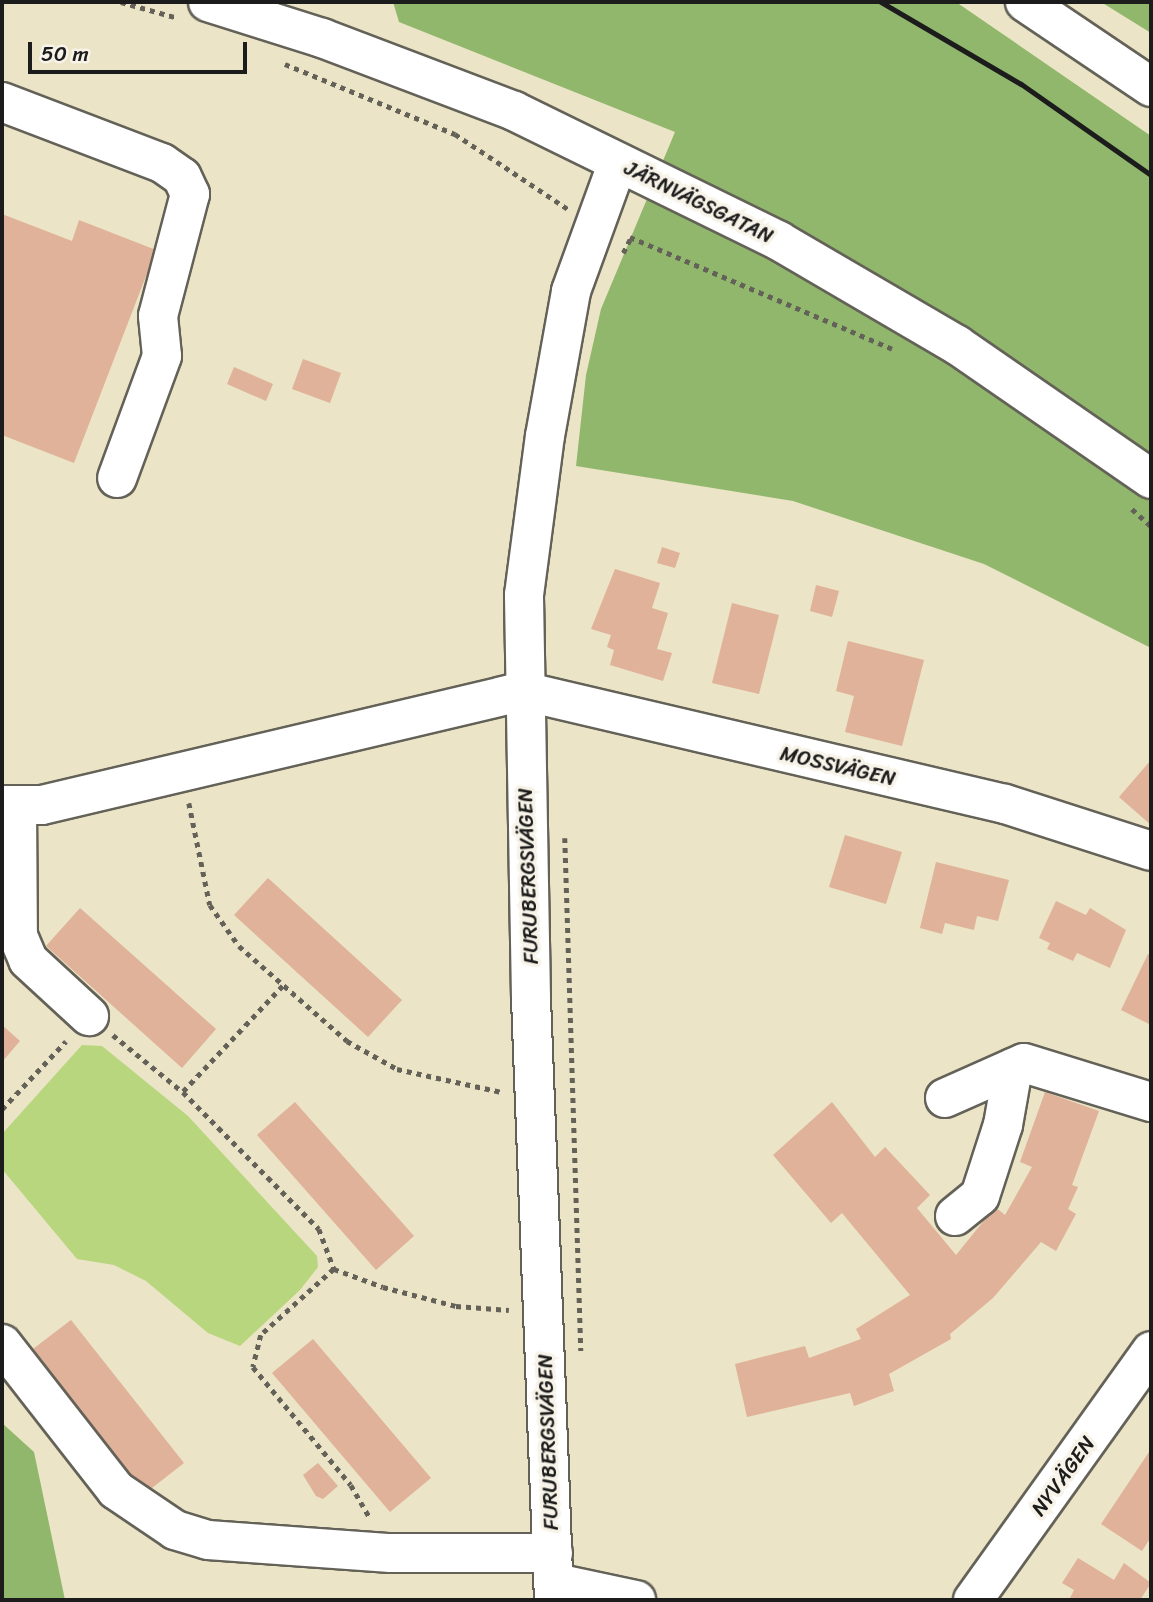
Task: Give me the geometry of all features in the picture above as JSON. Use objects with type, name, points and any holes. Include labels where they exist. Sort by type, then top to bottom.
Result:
[{"type":"street","points":[[1025,2],[1151,88]]},
{"type":"street","name":"JÄRNVÄGSGATAN","points":[[196,11],[322,38],[514,111],[779,241],[957,345],[1136,489]]},
{"type":"street","points":[[2,102],[163,163],[182,177],[190,194],[158,316],[162,356],[117,478]]},
{"type":"street","name":"FURUBERGSVÄGEN","points":[[554,1579],[562,1310],[536,1092],[523,691],[524,595],[545,436],[571,290],[618,162]]},
{"type":"street","points":[[89,1016],[28,960],[18,936],[9,805],[42,805],[523,691]]},
{"type":"street","name":"MOSSVÄGEN","points":[[523,691],[1005,804],[1151,851]]},
{"type":"street","points":[[945,1098],[1024,1063],[1151,1102]]},
{"type":"street","points":[[955,1216],[980,1196],[1003,1125],[1013,1068]]},
{"type":"street","points":[[2,1344],[116,1490],[175,1531],[208,1541],[391,1553],[554,1579],[636,1600]]},
{"type":"street","name":"NYVÄGEN","points":[[974,1600],[1151,1351]]},
{"type":"path","points":[[121,2],[196,11]]},
{"type":"path","points":[[278,60],[455,134],[540,195],[595,221],[896,351]]},
{"type":"path","points":[[619,262],[631,237]]},
{"type":"path","points":[[1136,489],[1151,526]]},
{"type":"path","points":[[185,771],[199,869],[210,905],[239,946],[347,1041],[397,1069],[478,1089],[536,1092],[574,1088]]},
{"type":"path","points":[[564,827],[574,1088],[562,1310],[581,1362]]},
{"type":"path","points":[[183,1092],[283,986]]},
{"type":"path","points":[[2,1109],[89,1016],[183,1092],[319,1229],[334,1269]]},
{"type":"path","points":[[334,1269],[456,1306],[562,1310]]},
{"type":"path","points":[[334,1269],[261,1335],[253,1367],[351,1485],[391,1553]]},
{"type":"green space","points":[[393,2],[956,2],[1151,136],[1151,648],[984,564],[793,501],[576,466],[586,375],[601,309],[675,132],[399,22]]},
{"type":"green space","points":[[1101,2],[1151,2],[1151,33]]},
{"type":"green space","points":[[82,1045],[102,1046],[188,1116],[317,1256],[318,1267],[300,1290],[240,1346],[208,1333],[146,1281],[114,1265],[77,1259],[2,1169],[2,1134]]},
{"type":"green space","points":[[2,1423],[34,1452],[65,1600],[2,1600]]},
{"type":"building","points":[[2,214],[72,241],[79,220],[156,250],[74,463],[2,435]]},
{"type":"building","points":[[303,359],[341,373],[330,403],[292,389]]},
{"type":"building","points":[[234,367],[273,384],[266,401],[227,384]]},
{"type":"building","points":[[662,547],[680,553],[675,568],[657,563]]},
{"type":"building","points":[[615,569],[660,583],[652,608],[668,613],[657,649],[672,653],[663,681],[610,665],[614,650],[607,647],[611,635],[591,629]]},
{"type":"building","points":[[816,585],[839,591],[832,617],[810,611]]},
{"type":"building","points":[[732,603],[779,615],[759,694],[712,683]]},
{"type":"building","points":[[848,641],[924,660],[902,746],[845,732],[854,696],[836,691]]},
{"type":"building","points":[[1151,760],[1151,825],[1119,797]]},
{"type":"building","points":[[845,835],[902,852],[886,904],[829,887]]},
{"type":"building","points":[[936,862],[1009,880],[998,921],[977,916],[974,930],[945,923],[942,934],[920,928]]},
{"type":"building","points":[[268,878],[402,1000],[368,1037],[234,915]]},
{"type":"building","points":[[1056,901],[1086,915],[1090,908],[1126,930],[1110,968],[1077,953],[1073,961],[1047,949],[1050,943],[1039,938]]},
{"type":"building","points":[[80,908],[216,1029],[182,1068],[46,946]]},
{"type":"building","points":[[1148,954],[1151,956],[1151,1025],[1121,1010]]},
{"type":"building","points":[[2,1025],[20,1041],[2,1062]]},
{"type":"building","points":[[1045,1092],[1099,1111],[1072,1185],[1078,1187],[1068,1209],[1076,1214],[1056,1251],[1041,1242],[993,1298],[950,1334],[951,1339],[889,1374],[894,1391],[854,1406],[850,1393],[747,1417],[735,1364],[805,1346],[809,1358],[861,1339],[856,1329],[910,1295],[842,1213],[831,1223],[773,1155],[832,1102],[875,1157],[885,1147],[930,1195],[917,1208],[956,1255],[995,1207],[1005,1215],[1032,1167],[1020,1162]]},
{"type":"building","points":[[295,1102],[414,1236],[376,1270],[257,1135]]},
{"type":"building","points":[[71,1320],[184,1463],[143,1495],[29,1352]]},
{"type":"building","points":[[313,1339],[431,1478],[390,1512],[272,1373]]},
{"type":"building","points":[[1151,1449],[1151,1537],[1142,1551],[1101,1524]]},
{"type":"building","points":[[318,1463],[338,1486],[323,1499],[316,1496],[303,1475]]},
{"type":"building","points":[[1078,1558],[1114,1580],[1124,1563],[1151,1583],[1140,1600],[1074,1600],[1070,1598],[1074,1590],[1062,1583]]},
{"type":"railway","points":[[881,2],[1021,84],[1151,175]]}]
